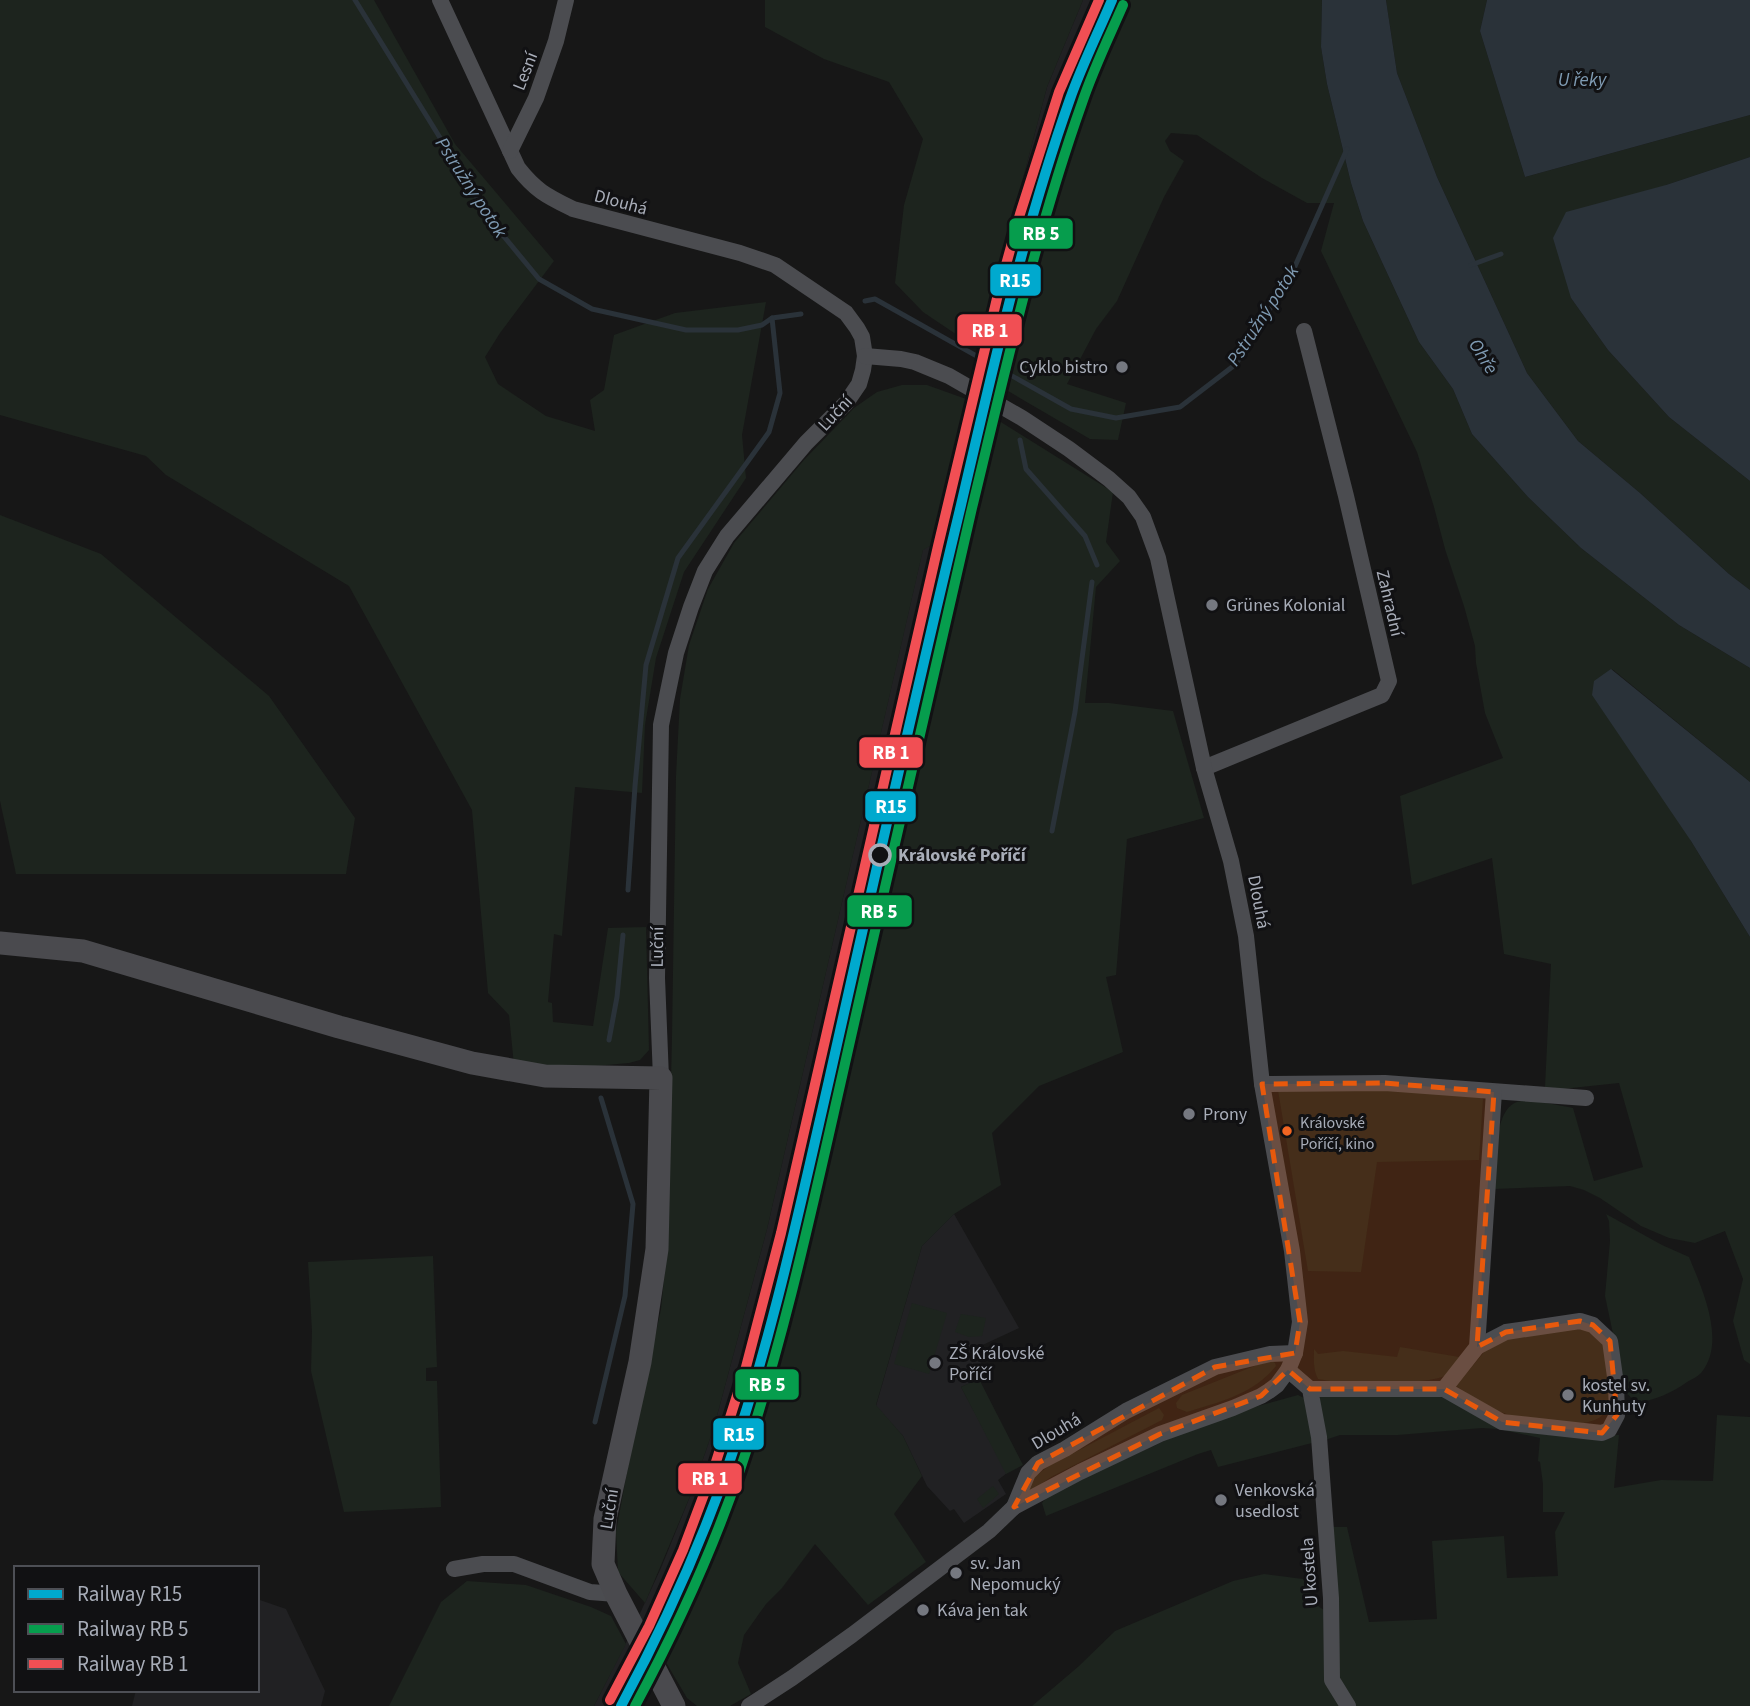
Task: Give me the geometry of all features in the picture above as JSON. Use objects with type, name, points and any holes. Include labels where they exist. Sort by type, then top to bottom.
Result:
[{"type":"street","name":"Dlouhá","points":[[440,0],[518,168],[531,185],[573,209],[740,253],[775,265],[846,313],[862,337],[865,356],[915,362],[949,376],[1069,449],[1129,498],[1143,517],[1158,558],[1205,768],[1231,861],[1244,923],[1262,1084],[1292,1251],[1299,1310],[1300,1322],[1295,1353],[1288,1370],[1277,1385],[1261,1396],[1160,1434],[1014,1507],[989,1531],[852,1635],[749,1706]]},
{"type":"street","name":"Lesní","points":[[510,151],[540,86],[556,41],[566,0]]},
{"type":"street","name":"Zahradní","points":[[1205,768],[1382,695],[1389,681],[1304,331]]},
{"type":"street","name":"Luční","points":[[674,1706],[603,1564],[605,1519],[640,1362],[657,1249],[661,1078],[657,978],[661,725],[676,653],[705,571],[727,536],[806,443],[846,403],[859,384],[865,356]]},
{"type":"street","points":[[0,943],[83,951],[472,1063],[545,1076],[661,1078]]},
{"type":"street","points":[[1262,1084],[1385,1083],[1586,1098]]},
{"type":"street","points":[[1477,1347],[1494,1092]]},
{"type":"street","points":[[1288,1370],[1310,1389],[1444,1389],[1502,1422],[1602,1433],[1609,1430],[1617,1415],[1610,1341],[1593,1325],[1580,1321],[1506,1332],[1477,1347],[1444,1389]]},
{"type":"street","name":"Dlouhá","points":[[1014,1507],[1028,1473],[1038,1463],[1126,1411],[1215,1367],[1270,1354],[1295,1353]]},
{"type":"street","name":"U kostela","points":[[1310,1389],[1318,1437],[1331,1598],[1332,1679],[1348,1706]]},
{"type":"street","points":[[454,1569],[483,1564],[514,1564],[590,1592],[616,1594]]},
{"type":"highlighted area","points":[[1385,1083],[1494,1092],[1477,1347],[1506,1332],[1580,1321],[1593,1325],[1610,1341],[1617,1415],[1602,1433],[1502,1422],[1444,1389],[1310,1389],[1288,1370],[1261,1396],[1160,1434],[1014,1507],[1038,1463],[1215,1367],[1295,1353],[1300,1322],[1262,1084]]},
{"type":"shaded area","points":[[0,0],[374,0],[455,144],[554,261],[485,357],[498,384],[546,416],[595,431],[590,400],[604,390],[614,335],[675,313],[766,302],[742,435],[746,478],[684,572],[656,658],[645,725],[642,793],[575,787],[562,936],[554,934],[548,1002],[552,1003],[553,1022],[593,1026],[608,928],[646,927],[649,1050],[640,1060],[584,1067],[514,1065],[509,1015],[488,993],[472,810],[349,586],[166,475],[146,456],[0,415]]},
{"type":"shaded area","points":[[765,0],[1083,0],[1047,87],[978,349],[923,312],[895,283],[904,205],[923,139],[889,82],[824,59],[765,27]]},
{"type":"shaded area","points":[[1083,0],[1128,0],[1038,223],[988,414],[957,550],[962,560],[806,1238],[753,1439],[699,1584],[639,1706],[594,1706],[661,1568],[714,1427],[767,1229],[923,549],[932,545],[978,349],[1047,87]]},
{"type":"shaded area","points":[[1128,0],[1322,0],[1321,47],[1327,84],[1363,221],[1419,342],[1453,389],[1472,434],[1528,497],[1581,548],[1679,625],[1750,668],[1750,782],[1612,669],[1691,841],[1750,937],[1750,1364],[1744,1360],[1733,1321],[1743,1279],[1725,1231],[1695,1243],[1669,1238],[1641,1226],[1600,1198],[1570,1186],[1494,1189],[1501,1123],[1513,1104],[1523,1101],[1573,1108],[1594,1181],[1643,1167],[1619,1083],[1562,1089],[1545,1087],[1551,964],[1504,954],[1492,858],[1412,885],[1400,796],[1503,758],[1485,713],[1475,646],[1417,452],[1321,251],[1334,203],[1307,203],[1262,178],[1197,135],[1171,133],[1165,141],[1170,151],[1184,161],[1164,197],[1117,301],[1096,329],[1067,384],[1126,403],[1118,440],[1090,439],[996,384],[1038,223]]},
{"type":"shaded area","points":[[1386,0],[1487,0],[1480,31],[1525,177],[1750,115],[1750,157],[1666,185],[1571,298],[1608,350],[1669,417],[1750,481],[1750,590],[1578,441],[1527,373],[1437,177],[1397,73]]},
{"type":"shaded area","points":[[902,385],[927,385],[966,399],[932,545],[923,550],[767,1229],[714,1427],[691,1494],[645,1603],[618,1572],[616,1532],[661,1309],[667,1250],[676,776],[680,699],[689,645],[708,589],[734,543],[804,460],[854,408],[877,392]]},
{"type":"shaded area","points":[[988,414],[1113,492],[1106,542],[1120,561],[1096,587],[1085,703],[1109,703],[1173,711],[1204,818],[1127,839],[1116,975],[1106,977],[1123,1052],[1039,1086],[992,1133],[1001,1185],[954,1214],[922,1246],[876,1405],[903,1436],[922,1476],[894,1514],[926,1562],[868,1605],[815,1544],[744,1635],[738,1663],[751,1694],[730,1706],[697,1706],[687,1698],[664,1659],[699,1584],[753,1439],[806,1238],[962,560],[957,550]]},
{"type":"shaded area","points":[[0,515],[101,554],[269,696],[355,818],[346,874],[16,874],[0,801]]},
{"type":"shaded area","points":[[1387,1089],[1480,1095],[1483,1099],[1479,1160],[1377,1162],[1361,1272],[1308,1271],[1278,1090]]},
{"type":"shaded area","name":"ZŠ Královské Poříčí","points":[[954,1214],[1019,1328],[974,1349],[987,1376],[961,1387],[1007,1473],[998,1480],[1006,1494],[964,1523],[954,1509],[950,1511],[927,1486],[903,1436],[876,1406],[922,1246]]},
{"type":"shaded area","points":[[1606,1214],[1689,1257],[1710,1315],[1712,1346],[1701,1373],[1669,1393],[1637,1403],[1622,1389],[1605,1296],[1610,1241]]},
{"type":"shaded area","points":[[433,1256],[437,1367],[426,1368],[426,1381],[437,1381],[441,1507],[344,1512],[311,1371],[312,1331],[308,1262]]},
{"type":"shaded area","points":[[912,1303],[947,1313],[929,1374],[894,1364]]},
{"type":"shaded area","points":[[961,1314],[986,1318],[982,1336],[969,1337],[955,1332]]},
{"type":"shaded area","points":[[1577,1325],[1591,1330],[1603,1340],[1610,1403],[1603,1415],[1596,1419],[1584,1423],[1526,1420],[1491,1409],[1456,1386],[1485,1351],[1515,1335]]},
{"type":"shaded area","points":[[1400,1347],[1465,1358],[1444,1376],[1422,1381],[1330,1381],[1318,1379],[1316,1375],[1314,1349],[1318,1354],[1343,1351],[1397,1357]]},
{"type":"shaded area","points":[[1272,1361],[1276,1366],[1247,1390],[1187,1412],[1177,1408],[1176,1403],[1182,1395]]},
{"type":"shaded area","points":[[979,1379],[1023,1465],[1006,1474],[961,1387]]},
{"type":"shaded area","points":[[1298,1395],[1304,1398],[1312,1443],[1218,1467],[1211,1450],[1046,1516],[1042,1503],[1062,1488],[1188,1430]]},
{"type":"shaded area","points":[[1443,1395],[1494,1422],[1593,1436],[1619,1435],[1614,1488],[1661,1480],[1713,1481],[1717,1415],[1750,1417],[1750,1706],[1032,1706],[1115,1631],[1233,1581],[1264,1574],[1303,1579],[1319,1607],[1339,1618],[1332,1527],[1347,1527],[1369,1622],[1437,1619],[1432,1541],[1504,1536],[1507,1578],[1558,1576],[1555,1532],[1565,1512],[1543,1512],[1543,1484],[1538,1461],[1540,1438],[1482,1428],[1398,1435],[1340,1435],[1322,1441],[1320,1397]]},
{"type":"shaded area","points":[[1159,1408],[1164,1415],[1162,1420],[1051,1477],[1031,1491],[1028,1488],[1029,1481],[1049,1466]]},
{"type":"shaded area","points":[[993,1486],[999,1494],[983,1508],[977,1499]]},
{"type":"shaded area","points":[[467,1581],[526,1585],[611,1616],[626,1644],[594,1706],[389,1706],[441,1602]]},
{"type":"shaded area","points":[[259,1600],[286,1609],[325,1691],[321,1706],[132,1706],[136,1692],[259,1692]]},
{"type":"water","name":"Ohře","points":[[1322,0],[1386,0],[1397,73],[1437,177],[1527,373],[1578,441],[1750,590],[1750,668],[1679,625],[1581,548],[1528,497],[1472,434],[1453,389],[1419,342],[1363,221],[1327,84],[1321,47]]},
{"type":"water","name":"U řeky","points":[[1487,0],[1750,0],[1750,115],[1525,177],[1480,31]]},
{"type":"water","points":[[1750,157],[1750,481],[1669,417],[1608,350],[1571,298],[1553,238],[1566,212],[1666,185]]},
{"type":"water","points":[[1611,669],[1750,782],[1750,937],[1691,841],[1592,695],[1594,681]]},
{"type":"waterway","name":"Pstružný potok","points":[[355,0],[492,222],[539,279],[592,309],[686,330],[738,330],[762,325],[772,318],[801,314]]},
{"type":"waterway","name":"Pstružný potok","points":[[865,301],[875,299],[1071,409],[1116,418],[1180,407],[1236,364],[1292,273],[1347,149]]},
{"type":"waterway","points":[[1471,265],[1501,254]]},
{"type":"waterway","points":[[628,890],[646,665],[678,558],[769,432],[780,393],[772,318]]},
{"type":"waterway","points":[[1020,440],[1026,469],[1085,536],[1097,565]]},
{"type":"waterway","points":[[1052,831],[1075,712],[1092,582]]},
{"type":"waterway","points":[[609,1040],[617,997],[623,935]]},
{"type":"waterway","points":[[595,1422],[625,1296],[633,1204],[601,1098]]},
{"type":"rail line","name":"R15","points":[[621,1706],[665,1619],[704,1530],[743,1421],[771,1325],[1010,300],[1053,149],[1085,61],[1112,0]]},
{"type":"transit line","points":[[610,1700],[649,1626],[683,1550],[715,1465],[746,1367],[781,1233],[999,290],[1059,92],[1099,0]]},
{"type":"transit line","points":[[635,1706],[679,1620],[718,1531],[769,1376],[806,1234],[938,654],[1022,304],[1065,153],[1091,78],[1123,5]]},
{"type":"place","name":"Cyklo bistro","points":[[1122,367]]},
{"type":"place","name":"Grünes Kolonial","points":[[1212,605]]},
{"type":"place","name":"Královské Poříčí","points":[[880,855]]},
{"type":"place","name":"Prony","points":[[1189,1114]]},
{"type":"place","name":"Královské Poříčí, kino","points":[[1287,1131]]},
{"type":"place","name":"ZŠ Královské Poříčí","points":[[935,1363]]},
{"type":"place","name":"kostel sv. Kunhuty","points":[[1568,1395]]},
{"type":"place","name":"Venkovská usedlost","points":[[1221,1500]]},
{"type":"place","name":"sv. Jan Nepomucký","points":[[956,1573]]},
{"type":"place","name":"Káva jen tak","points":[[923,1610]]}]
